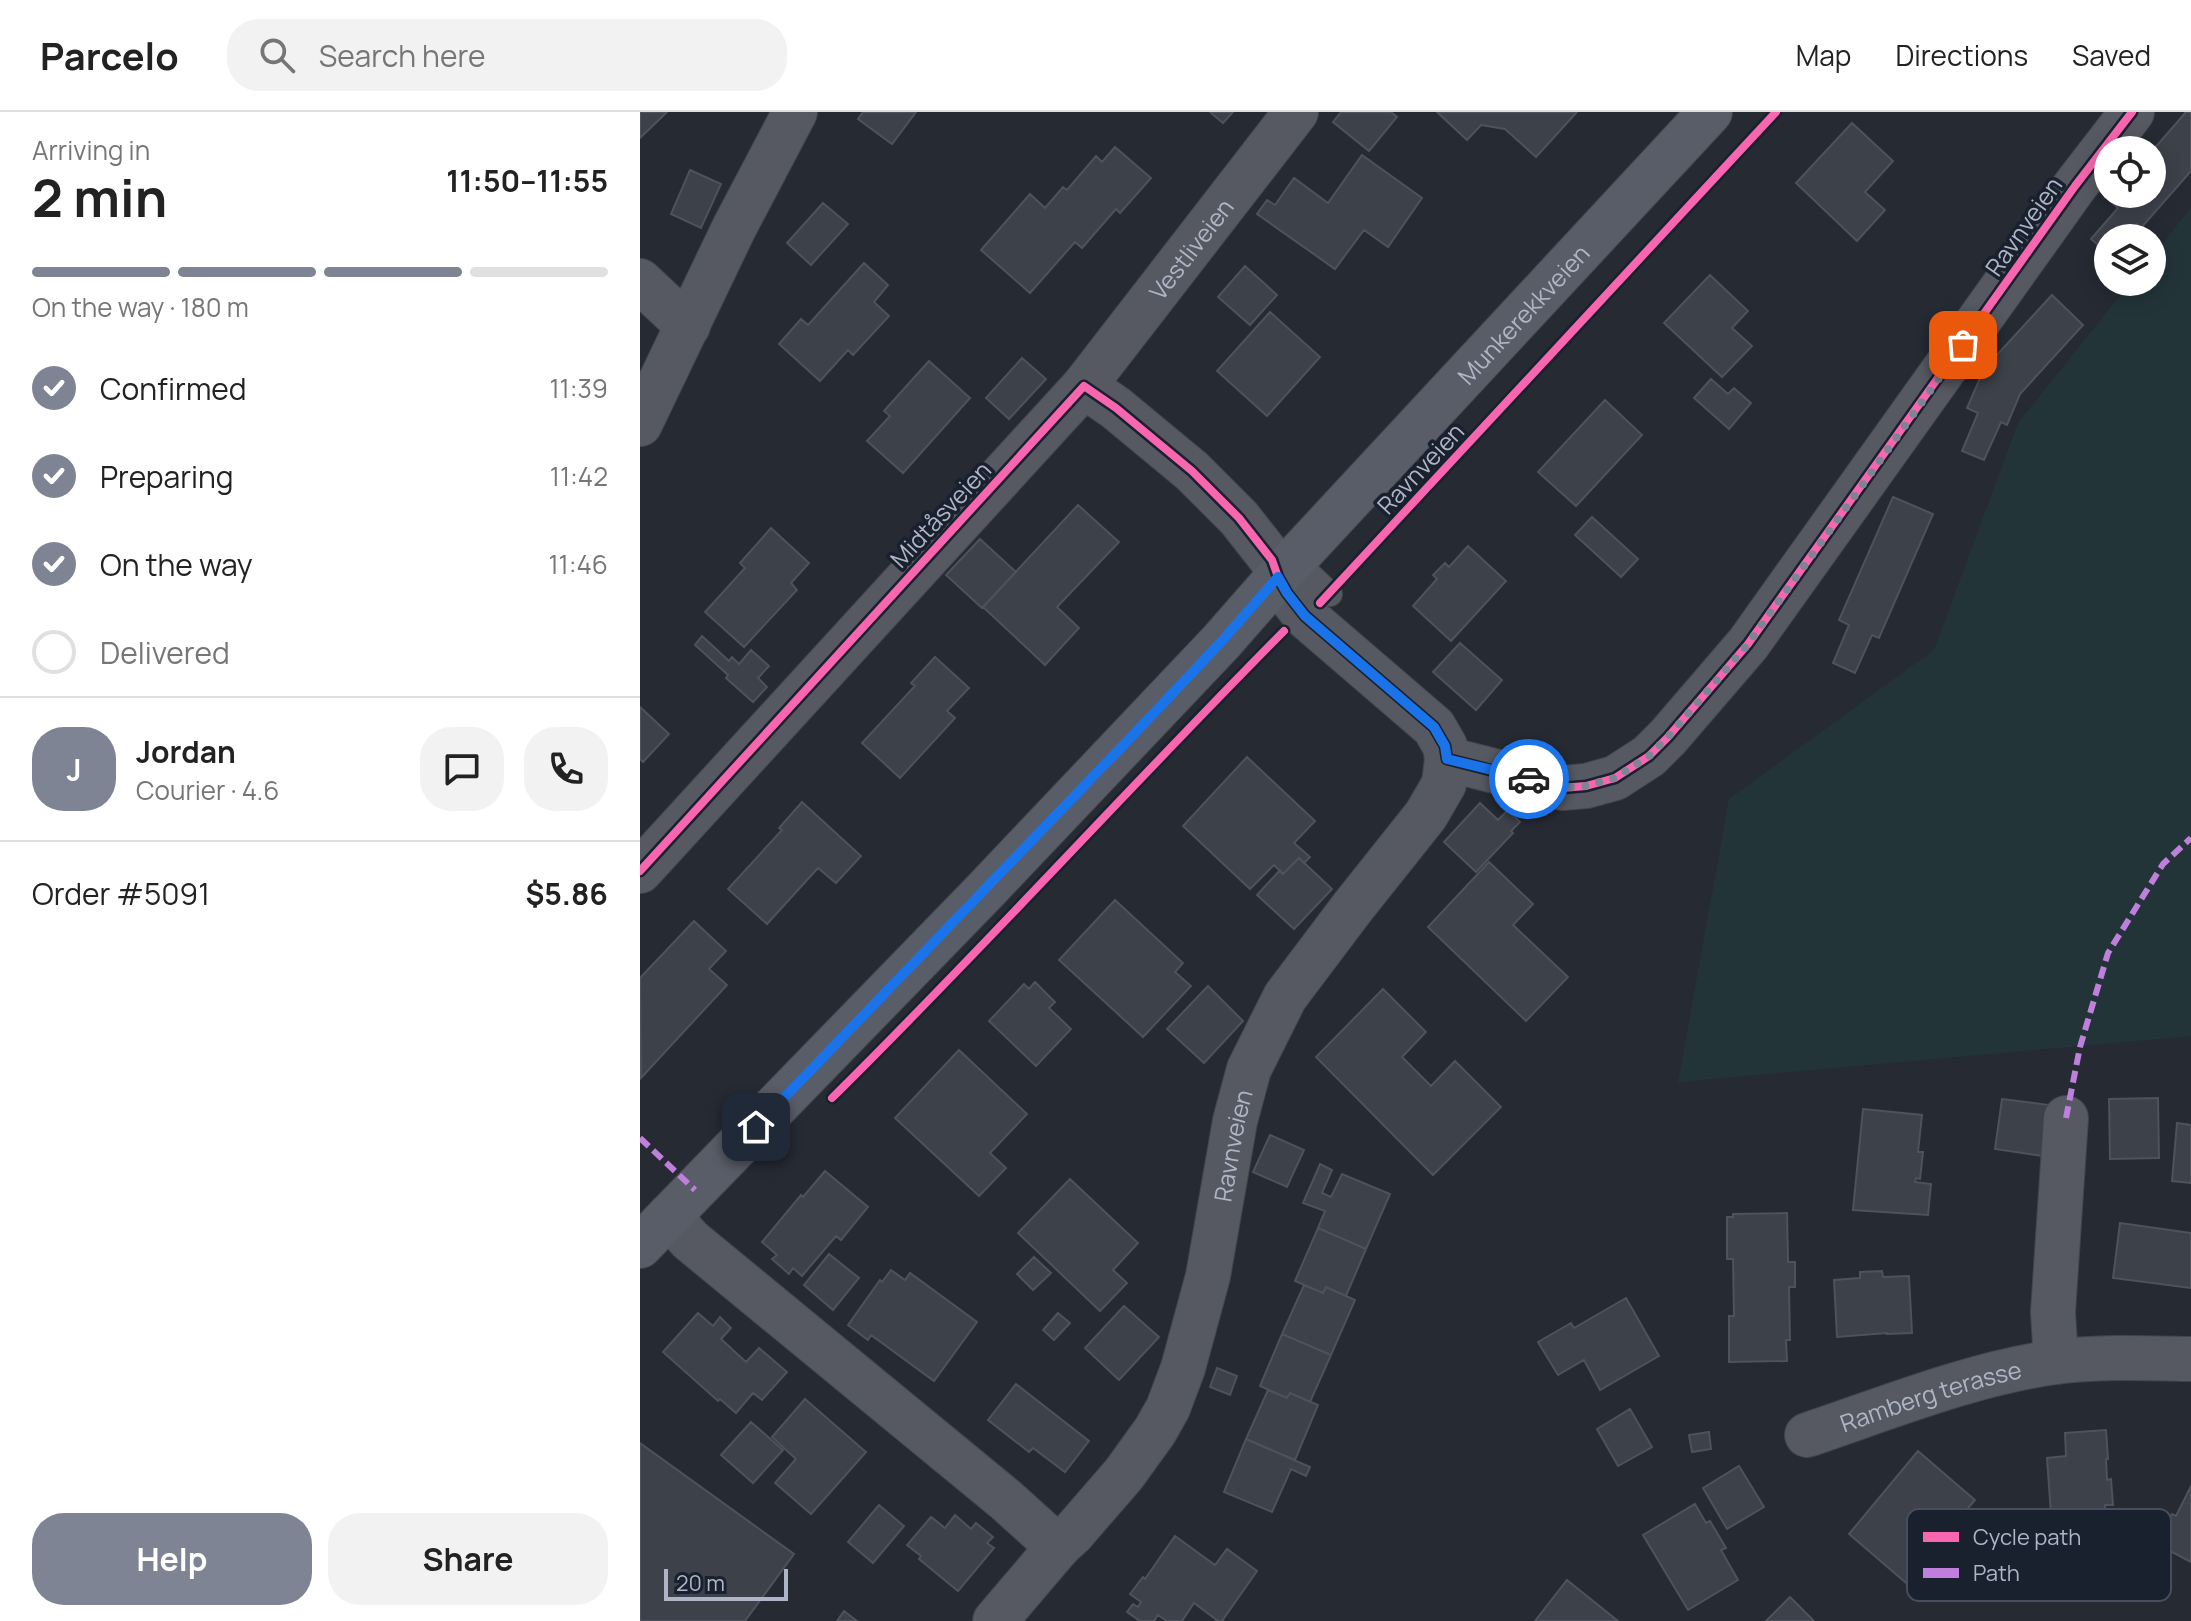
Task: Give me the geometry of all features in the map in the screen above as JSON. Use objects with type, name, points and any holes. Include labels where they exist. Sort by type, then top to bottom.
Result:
[{"type":"main road","name":"Munkerekkveien","points":[[654,1231],[1016,859],[1221,642],[1710,112]]},
{"type":"street","points":[[640,424],[734,228],[795,112]]},
{"type":"street","name":"Vestliveien","points":[[1084,386],[1296,112]]},
{"type":"street","name":"Ravnveien","points":[[995,1621],[1124,1474],[1168,1408],[1183,1368],[1208,1276],[1235,1121],[1249,1069],[1285,997],[1426,815],[1444,784],[1447,759],[1562,788],[1586,786],[1615,778],[1649,756],[1748,644],[2075,186],[2132,112]]},
{"type":"street","points":[[640,281],[688,326]]},
{"type":"street","points":[[1084,386],[1116,408],[1192,471],[1230,509],[1272,560],[1286,569],[1287,593],[1305,616],[1434,727],[1445,746],[1447,759]]},
{"type":"street","name":"Midtåsveien","points":[[640,871],[1084,386]]},
{"type":"street","name":"Ramberg terasse","points":[[2056,1362],[2053,1312],[2066,1118]]},
{"type":"street","points":[[654,1231],[690,1240],[1006,1500],[1058,1547]]},
{"type":"street","name":"Ramberg terasse","points":[[1807,1435],[1970,1381],[2056,1362],[2191,1359]]},
{"type":"lane","points":[[1286,569],[1330,594]]},
{"type":"shaded area","points":[[2191,208],[2191,1036],[1678,1082],[1729,799],[1934,650],[2018,423],[2120,296],[2166,296],[2166,239]]},
{"type":"building","points":[[640,112],[667,112],[640,138]]},
{"type":"building","points":[[863,112],[916,112],[892,144],[858,119]]},
{"type":"building","points":[[1210,112],[1233,112],[1223,123]]},
{"type":"building","points":[[1341,112],[1391,112],[1397,117],[1369,151],[1333,122]]},
{"type":"building","points":[[1437,112],[1577,112],[1536,157],[1505,129],[1481,125],[1467,140]]},
{"type":"building","points":[[2186,112],[2191,112],[2191,171],[2166,200],[2166,136]]},
{"type":"building","points":[[1852,123],[1893,161],[1865,192],[1885,210],[1857,241],[1796,183]]},
{"type":"building","points":[[1115,147],[1151,178],[1120,213],[1116,209],[1082,248],[1075,242],[1030,293],[981,250],[1030,194],[1045,208],[1063,187],[1067,190],[1096,156],[1102,162]]},
{"type":"building","points":[[1362,155],[1422,198],[1388,247],[1364,230],[1335,269],[1257,214],[1267,200],[1275,205],[1294,178],[1328,203]]},
{"type":"building","points":[[690,170],[721,184],[701,228],[671,214]]},
{"type":"building","points":[[823,203],[848,224],[811,265],[787,243]]},
{"type":"building","points":[[2118,208],[2159,208],[2145,224],[2104,224]]},
{"type":"building","points":[[864,263],[888,285],[874,302],[889,316],[853,355],[848,350],[820,381],[779,344],[801,319],[808,325]]},
{"type":"building","points":[[1245,266],[1277,295],[1250,325],[1218,297]]},
{"type":"building","points":[[1710,275],[1748,311],[1732,328],[1752,346],[1722,377],[1664,323]]},
{"type":"building","points":[[2052,295],[2083,325],[2020,394],[2007,425],[2001,422],[1984,460],[1962,451],[1978,413],[1967,408],[1984,369]]},
{"type":"building","points":[[1270,312],[1320,357],[1267,416],[1217,371]]},
{"type":"building","points":[[1022,358],[1046,379],[1009,419],[986,398]]},
{"type":"building","points":[[929,361],[970,398],[903,473],[867,441],[890,416],[884,411]]},
{"type":"building","points":[[1711,379],[1728,394],[1734,388],[1751,403],[1729,429],[1694,398]]},
{"type":"building","points":[[1605,400],[1642,435],[1576,506],[1538,472]]},
{"type":"building","points":[[1893,497],[1933,514],[1879,638],[1872,635],[1855,673],[1833,663],[1849,625],[1839,620]]},
{"type":"building","points":[[1078,505],[1119,542],[1057,607],[1079,628],[1045,665],[983,607]]},
{"type":"building","points":[[1592,517],[1638,559],[1621,577],[1575,535]]},
{"type":"building","points":[[771,528],[809,563],[791,583],[797,590],[744,647],[705,612],[745,568],[740,563]]},
{"type":"building","points":[[980,539],[1016,572],[982,608],[946,575]]},
{"type":"building","points":[[1468,546],[1506,581],[1451,641],[1413,606],[1437,579],[1433,575],[1445,563],[1449,567]]},
{"type":"building","points":[[702,636],[729,661],[732,657],[739,664],[751,650],[769,666],[758,678],[767,687],[753,702],[695,645]]},
{"type":"building","points":[[1460,643],[1502,680],[1476,710],[1433,672]]},
{"type":"building","points":[[935,657],[969,688],[947,711],[955,718],[900,778],[862,743],[915,686],[911,683]]},
{"type":"building","points":[[640,707],[669,734],[643,762],[640,759]]},
{"type":"building","points":[[1247,757],[1315,821],[1294,843],[1310,857],[1304,863],[1299,858],[1283,874],[1274,865],[1250,889],[1183,826]]},
{"type":"building","points":[[802,802],[861,856],[836,883],[818,868],[767,924],[728,889],[782,830],[779,828]]},
{"type":"building","points":[[1480,803],[1498,820],[1508,810],[1520,822],[1476,872],[1444,842]]},
{"type":"building","points":[[1299,858],[1332,889],[1294,929],[1257,895],[1280,870],[1283,874]]},
{"type":"building","points":[[1489,862],[1533,904],[1513,925],[1568,977],[1526,1021],[1428,927]]},
{"type":"building","points":[[1115,900],[1183,963],[1175,972],[1191,986],[1143,1037],[1059,960]]},
{"type":"building","points":[[694,921],[726,951],[709,969],[727,985],[641,1078],[640,978]]},
{"type":"building","points":[[1035,982],[1055,1002],[1049,1008],[1071,1029],[1036,1066],[989,1021],[1024,984],[1029,989]]},
{"type":"building","points":[[1208,986],[1243,1021],[1204,1063],[1167,1029]]},
{"type":"building","points":[[1383,989],[1426,1032],[1402,1057],[1431,1086],[1455,1061],[1501,1107],[1433,1175],[1316,1057]]},
{"type":"building","points":[[959,1050],[1027,1114],[990,1153],[1006,1168],[979,1196],[895,1118]]},
{"type":"building","points":[[2158,1098],[2159,1158],[2110,1159],[2109,1099]]},
{"type":"building","points":[[2002,1099],[2049,1105],[2043,1156],[1995,1149]]},
{"type":"building","points":[[1863,1109],[1922,1115],[1918,1152],[1923,1152],[1920,1179],[1916,1178],[1915,1182],[1931,1184],[1928,1215],[1853,1210]]},
{"type":"building","points":[[2177,1123],[2191,1125],[2191,1183],[2172,1181]]},
{"type":"building","points":[[1270,1135],[1304,1150],[1287,1187],[1253,1172]]},
{"type":"building","points":[[1320,1164],[1332,1170],[1322,1193],[1331,1197],[1342,1174],[1390,1194],[1366,1249],[1318,1228],[1325,1211],[1303,1203]]},
{"type":"building","points":[[825,1171],[868,1207],[841,1240],[836,1236],[802,1276],[793,1268],[789,1274],[772,1259],[777,1255],[762,1242]]},
{"type":"building","points":[[1070,1179],[1138,1243],[1113,1270],[1127,1283],[1100,1311],[1018,1233]]},
{"type":"building","points":[[1787,1213],[1788,1262],[1795,1262],[1795,1287],[1789,1287],[1790,1340],[1786,1340],[1787,1361],[1729,1362],[1729,1316],[1734,1316],[1733,1259],[1727,1259],[1727,1217],[1733,1217],[1733,1214]]},
{"type":"building","points":[[2120,1223],[2191,1233],[2191,1288],[2113,1278]]},
{"type":"building","points":[[1318,1228],[1366,1249],[1346,1296],[1326,1287],[1323,1293],[1295,1281]]},
{"type":"building","points":[[829,1254],[859,1278],[833,1310],[804,1285]]},
{"type":"building","points":[[1034,1257],[1051,1273],[1033,1290],[1017,1274]]},
{"type":"building","points":[[891,1270],[905,1280],[910,1273],[977,1322],[934,1381],[871,1335],[868,1340],[848,1325],[880,1280],[882,1282]]},
{"type":"building","points":[[1882,1271],[1883,1277],[1909,1276],[1912,1333],[1837,1337],[1834,1280],[1860,1278],[1860,1272]]},
{"type":"building","points":[[1304,1285],[1323,1293],[1326,1287],[1355,1300],[1331,1355],[1282,1334]]},
{"type":"building","points":[[1626,1298],[1659,1356],[1600,1390],[1584,1360],[1558,1375],[1538,1342],[1571,1323],[1574,1328]]},
{"type":"building","points":[[1124,1306],[1159,1337],[1119,1380],[1085,1348]]},
{"type":"building","points":[[698,1313],[713,1326],[720,1317],[731,1328],[721,1339],[746,1362],[759,1348],[787,1372],[762,1400],[753,1393],[736,1413],[663,1352]]},
{"type":"building","points":[[1058,1313],[1070,1323],[1054,1340],[1043,1330]]},
{"type":"building","points":[[1282,1334],[1331,1355],[1310,1402],[1290,1393],[1287,1398],[1260,1386]]},
{"type":"building","points":[[1217,1368],[1237,1376],[1230,1395],[1210,1387]]},
{"type":"building","points":[[1016,1384],[1089,1441],[1065,1472],[1033,1448],[1029,1452],[988,1420]]},
{"type":"building","points":[[1268,1390],[1287,1398],[1290,1393],[1318,1405],[1295,1460],[1246,1439]]},
{"type":"building","points":[[805,1399],[866,1452],[811,1514],[775,1483],[796,1459],[772,1437]]},
{"type":"building","points":[[1630,1409],[1652,1447],[1618,1466],[1597,1429]]},
{"type":"building","points":[[751,1422],[783,1450],[753,1483],[721,1455]]},
{"type":"building","points":[[2106,1430],[2107,1480],[2111,1479],[2113,1505],[2105,1505],[2105,1509],[2051,1509],[2047,1458],[2066,1456],[2065,1433]]},
{"type":"building","points":[[1709,1432],[1711,1449],[1692,1452],[1689,1435]]},
{"type":"building","points":[[1246,1439],[1310,1467],[1306,1476],[1291,1469],[1272,1512],[1224,1492]]},
{"type":"building","points":[[640,1443],[794,1554],[745,1621],[640,1621]]},
{"type":"building","points":[[1918,1451],[1975,1500],[1967,1509],[1907,1509],[1907,1584],[1849,1534]]},
{"type":"building","points":[[1739,1466],[1764,1507],[1727,1529],[1703,1488]]},
{"type":"building","points":[[2191,1486],[2191,1562],[2171,1551],[2171,1516],[2176,1516]]},
{"type":"building","points":[[1695,1504],[1706,1523],[1710,1521],[1726,1548],[1721,1550],[1738,1580],[1688,1610],[1643,1535]]},
{"type":"building","points":[[879,1505],[904,1526],[873,1563],[848,1542]]},
{"type":"building","points":[[955,1515],[971,1529],[976,1523],[993,1537],[987,1543],[994,1548],[958,1591],[907,1545],[931,1517],[945,1528]]},
{"type":"building","points":[[1175,1536],[1215,1565],[1227,1549],[1257,1571],[1222,1621],[1194,1603],[1182,1621],[1167,1621],[1158,1615],[1154,1621],[1140,1621],[1127,1612],[1133,1604],[1138,1607],[1141,1602],[1130,1594],[1143,1577],[1145,1579]]},
{"type":"building","points":[[1567,1580],[1618,1621],[1535,1621]]},
{"type":"building","points":[[1790,1597],[1814,1621],[1766,1621]]},
{"type":"building","points":[[844,1611],[857,1621],[837,1621]]},
{"type":"marked path","points":[[2066,1118],[2080,1047],[2108,953],[2163,864],[2191,838]]},
{"type":"marked path","points":[[640,1138],[695,1190]]},
{"type":"cycle path","points":[[1320,603],[1776,112]]},
{"type":"cycle path","points":[[640,871],[1084,386],[1116,408],[1192,471],[1239,518],[1272,560],[1287,593],[1305,616],[1434,727],[1445,746],[1447,759],[1562,788],[1586,786],[1615,778],[1649,756],[1668,737],[1748,644],[2075,186],[2132,112]]},
{"type":"cycle path","points":[[832,1098],[1284,631]]},
{"type":"way so far","points":[[1529,779],[1562,788],[1586,786],[1615,778],[1649,756],[1668,737],[1748,644],[1963,345]]},
{"type":"route","points":[[756,1127],[1135,733],[1278,577],[1305,616],[1434,727],[1445,746],[1447,759],[1529,779]]}]
